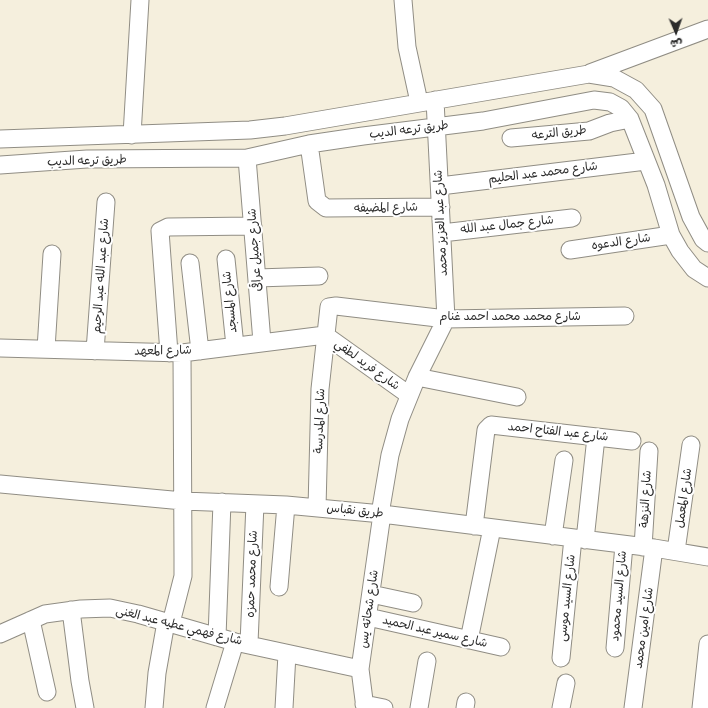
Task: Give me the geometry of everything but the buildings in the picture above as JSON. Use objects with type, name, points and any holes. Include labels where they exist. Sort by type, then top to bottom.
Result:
[{"type":"street","points":[[132,134],[140,0]]},
{"type":"street","name":"شارع عبد العزيز محمد","points":[[403,0],[407,47],[433,112],[440,186],[446,319]]},
{"type":"street","points":[[589,74],[708,29]]},
{"type":"street","name":"طريق ترعه الديب","points":[[0,165],[87,159],[247,158],[589,74],[614,78],[636,90],[653,109],[691,217],[703,239],[708,244]]},
{"type":"street","name":"طريق ترعه الديب","points":[[0,139],[250,130],[433,112],[594,100],[610,102],[621,108],[630,119],[671,235],[680,251],[694,268],[708,278]]},
{"type":"street","name":"طريق الترعه","points":[[511,138],[589,131],[610,123],[630,119]]},
{"type":"street","name":"شارع المضيفه","points":[[309,144],[317,200],[326,208],[441,207]]},
{"type":"street","name":"شارع جميل عراقى","points":[[247,158],[262,342]]},
{"type":"street","name":"شارع محمد عبد الحليم","points":[[440,186],[646,161]]},
{"type":"street","name":"شارع عبد الله عبد الرحيم","points":[[95,351],[106,202]]},
{"type":"street","name":"شارع جمال عبد الله","points":[[442,233],[572,218]]},
{"type":"street","points":[[154,708],[157,673],[182,576],[183,501],[176,353],[160,231],[163,228],[168,227],[253,226]]},
{"type":"street","name":"شارع الدعوه","points":[[570,250],[671,235]]},
{"type":"street","points":[[46,349],[52,254]]},
{"type":"street","name":"شارع المسجد","points":[[226,259],[235,346]]},
{"type":"street","points":[[190,263],[200,351]]},
{"type":"street","points":[[257,278],[319,276]]},
{"type":"street","name":"شارع محمد محمد احمد غنام","points":[[325,335],[328,310],[333,306],[446,319],[625,316]]},
{"type":"street","name":"شارع شحاته يس","points":[[365,706],[360,669],[390,455],[400,419],[409,395],[446,319]]},
{"type":"street","name":"شارع المعهد","points":[[0,348],[176,353],[325,335]]},
{"type":"street","name":"شارع فريد لطفي","points":[[325,335],[409,395]]},
{"type":"street","name":"شارع المدرسة","points":[[317,508],[320,389],[325,335]]},
{"type":"street","points":[[417,378],[516,397]]},
{"type":"street","name":"شارع عبد الفتاح احمد","points":[[474,526],[486,430],[491,425],[632,441]]},
{"type":"street","name":"شارع السيد موسى","points":[[561,658],[596,437]]},
{"type":"street","name":"شارع المعمل","points":[[676,551],[691,445]]},
{"type":"street","name":"شارع النزهة","points":[[649,451],[649,548]]},
{"type":"street","points":[[553,536],[564,460]]},
{"type":"street","name":"طريق نقباس","points":[[0,484],[183,501],[286,505],[381,514],[676,551],[708,557]]},
{"type":"street","points":[[217,637],[222,502]]},
{"type":"street","name":"شارع محمد حمزه","points":[[215,708],[242,642],[255,504]]},
{"type":"street","points":[[279,587],[286,505]]},
{"type":"street","points":[[469,640],[492,528]]},
{"type":"street","name":"شارع السيد محمود","points":[[615,648],[624,545]]},
{"type":"street","name":"شارع امين محمد","points":[[633,708],[649,548]]},
{"type":"street","points":[[371,594],[413,603]]},
{"type":"street","name":"شارع فهمي عطيه عبد الغنى","points":[[0,634],[45,614],[71,610],[110,608],[138,614],[217,637],[287,654],[360,669]]},
{"type":"street","points":[[71,610],[85,708]]},
{"type":"street","name":"شارع سمير عبد الحميد","points":[[368,617],[501,647]]},
{"type":"street","points":[[31,620],[47,692]]},
{"type":"street","points":[[701,708],[708,644]]},
{"type":"street","points":[[284,708],[287,654]]},
{"type":"street","points":[[419,708],[427,661]]},
{"type":"street","points":[[561,708],[566,683]]},
{"type":"street","points":[[365,706],[384,708]]}]
